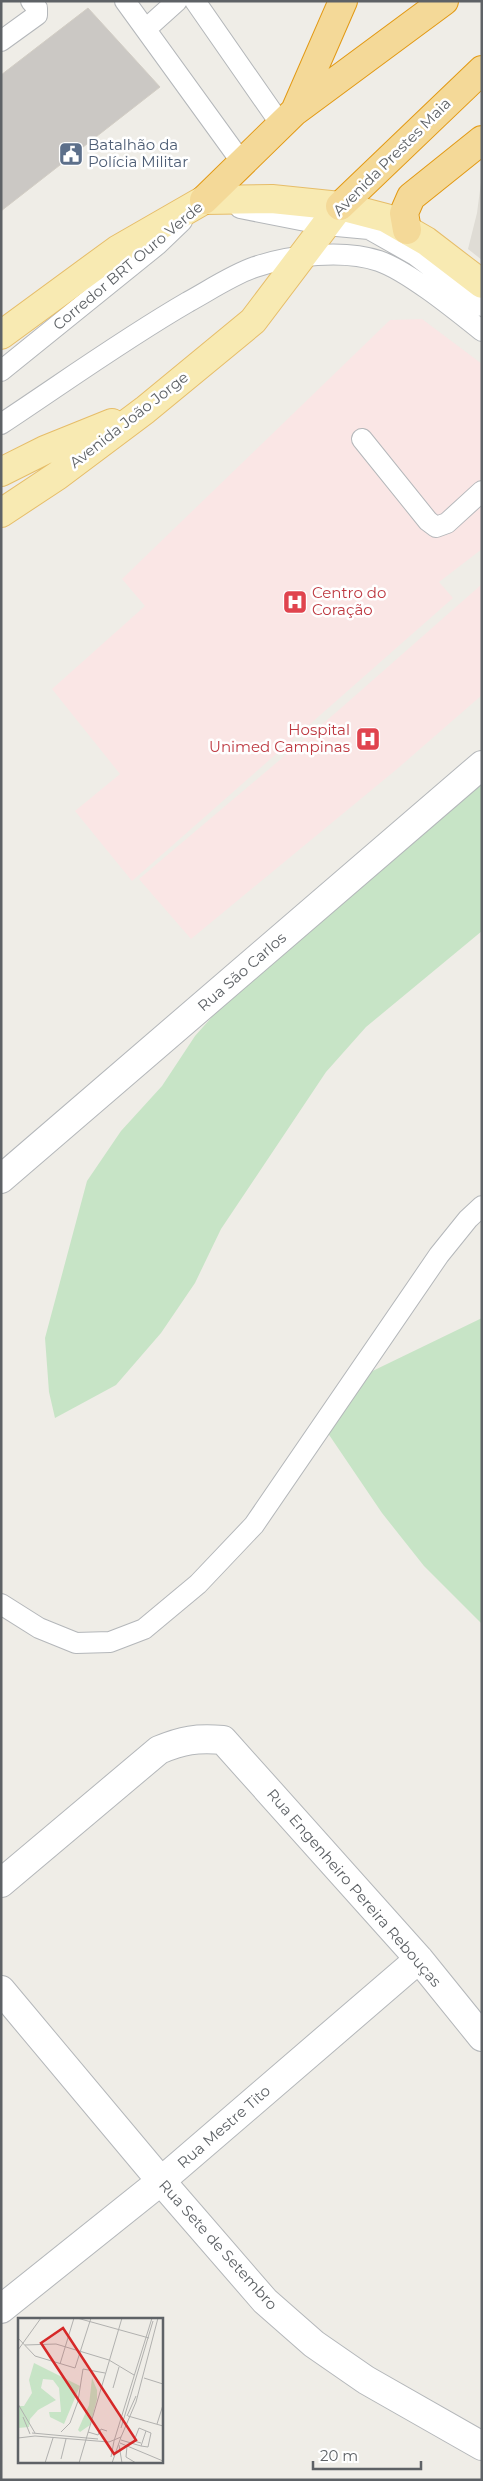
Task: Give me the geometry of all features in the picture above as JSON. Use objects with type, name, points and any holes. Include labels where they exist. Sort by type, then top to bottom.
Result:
[{"type":"highway","points":[[288,119],[343,1]]},
{"type":"highway","points":[[204,200],[288,119],[444,1]]},
{"type":"highway","name":"Avenida Prestes Maia","points":[[333,215],[482,70]]},
{"type":"highway","points":[[407,230],[404,214],[412,197],[482,140]]},
{"type":"main road","points":[[1,335],[117,250],[204,200],[272,199],[333,215],[386,218],[426,240],[482,284]]},
{"type":"main road","name":"Avenida Prestes Maia","points":[[253,321],[333,215]]},
{"type":"main road","name":"Avenida João Jorge","points":[[1,513],[57,476],[145,410],[253,321]]},
{"type":"main road","points":[[1,472],[45,450],[145,410]]},
{"type":"street","name":"Rua São Carlos","points":[[1,1179],[482,765]]},
{"type":"street","name":"Rua Engenheiro Pereira Rebouças","points":[[1,1883],[159,1750],[180,1741],[198,1738],[223,1740],[419,1959],[482,2038]]},
{"type":"street","name":"Rua Mestre Tito","points":[[1,2309],[161,2181],[419,1959]]},
{"type":"street","name":"Rua Sete de Setembro","points":[[1,1990],[161,2181],[265,2301],[314,2344],[366,2380],[482,2446]]},
{"type":"lane","points":[[1,42],[37,15],[37,8],[31,1]]},
{"type":"lane","points":[[126,1],[242,164]]},
{"type":"lane","points":[[147,28],[177,1]]},
{"type":"lane","points":[[195,1],[288,119]]},
{"type":"lane","name":"Corredor BRT Ouro Verde","points":[[1,371],[157,245],[204,200]]},
{"type":"lane","points":[[333,215],[369,229],[415,255],[482,306]]},
{"type":"lane","points":[[1,424],[155,321],[224,281],[256,266],[303,257],[343,254],[379,261],[400,272],[460,313],[482,331]]},
{"type":"lane","points":[[362,440],[428,521],[436,527],[447,523],[482,490]]},
{"type":"lane","points":[[1,1604],[39,1628],[76,1643],[110,1642],[144,1629],[192,1590],[254,1525],[439,1255],[468,1219],[482,1206]]},
{"type":"shaded area","points":[[482,175],[482,260],[468,249],[477,213]]},
{"type":"shaded area","name":"Centro do Coração","points":[[422,319],[482,364],[482,549],[439,582],[453,598],[132,881],[75,811],[120,774],[52,689],[145,606],[122,579],[390,320]]},
{"type":"shaded area","name":"Hospital Unimed Campinas","points":[[482,584],[482,695],[397,769],[191,939],[139,879],[340,709]]},
{"type":"green space","points":[[482,780],[482,931],[366,1027],[326,1072],[221,1229],[195,1283],[161,1333],[116,1385],[55,1418],[49,1392],[45,1338],[87,1181],[121,1131],[162,1086],[195,1036],[281,939]]},
{"type":"green space","points":[[482,1318],[482,1624],[424,1566],[382,1513],[317,1417],[356,1379]]},
{"type":"building","points":[[88,8],[160,87],[1,211],[1,75]]},
{"type":"place","name":"Batalhão da Polícia Militar","points":[[71,154]]},
{"type":"place","name":"Centro do Coração","points":[[295,602]]},
{"type":"place","name":"Hospital Unimed Campinas","points":[[368,739]]}]
